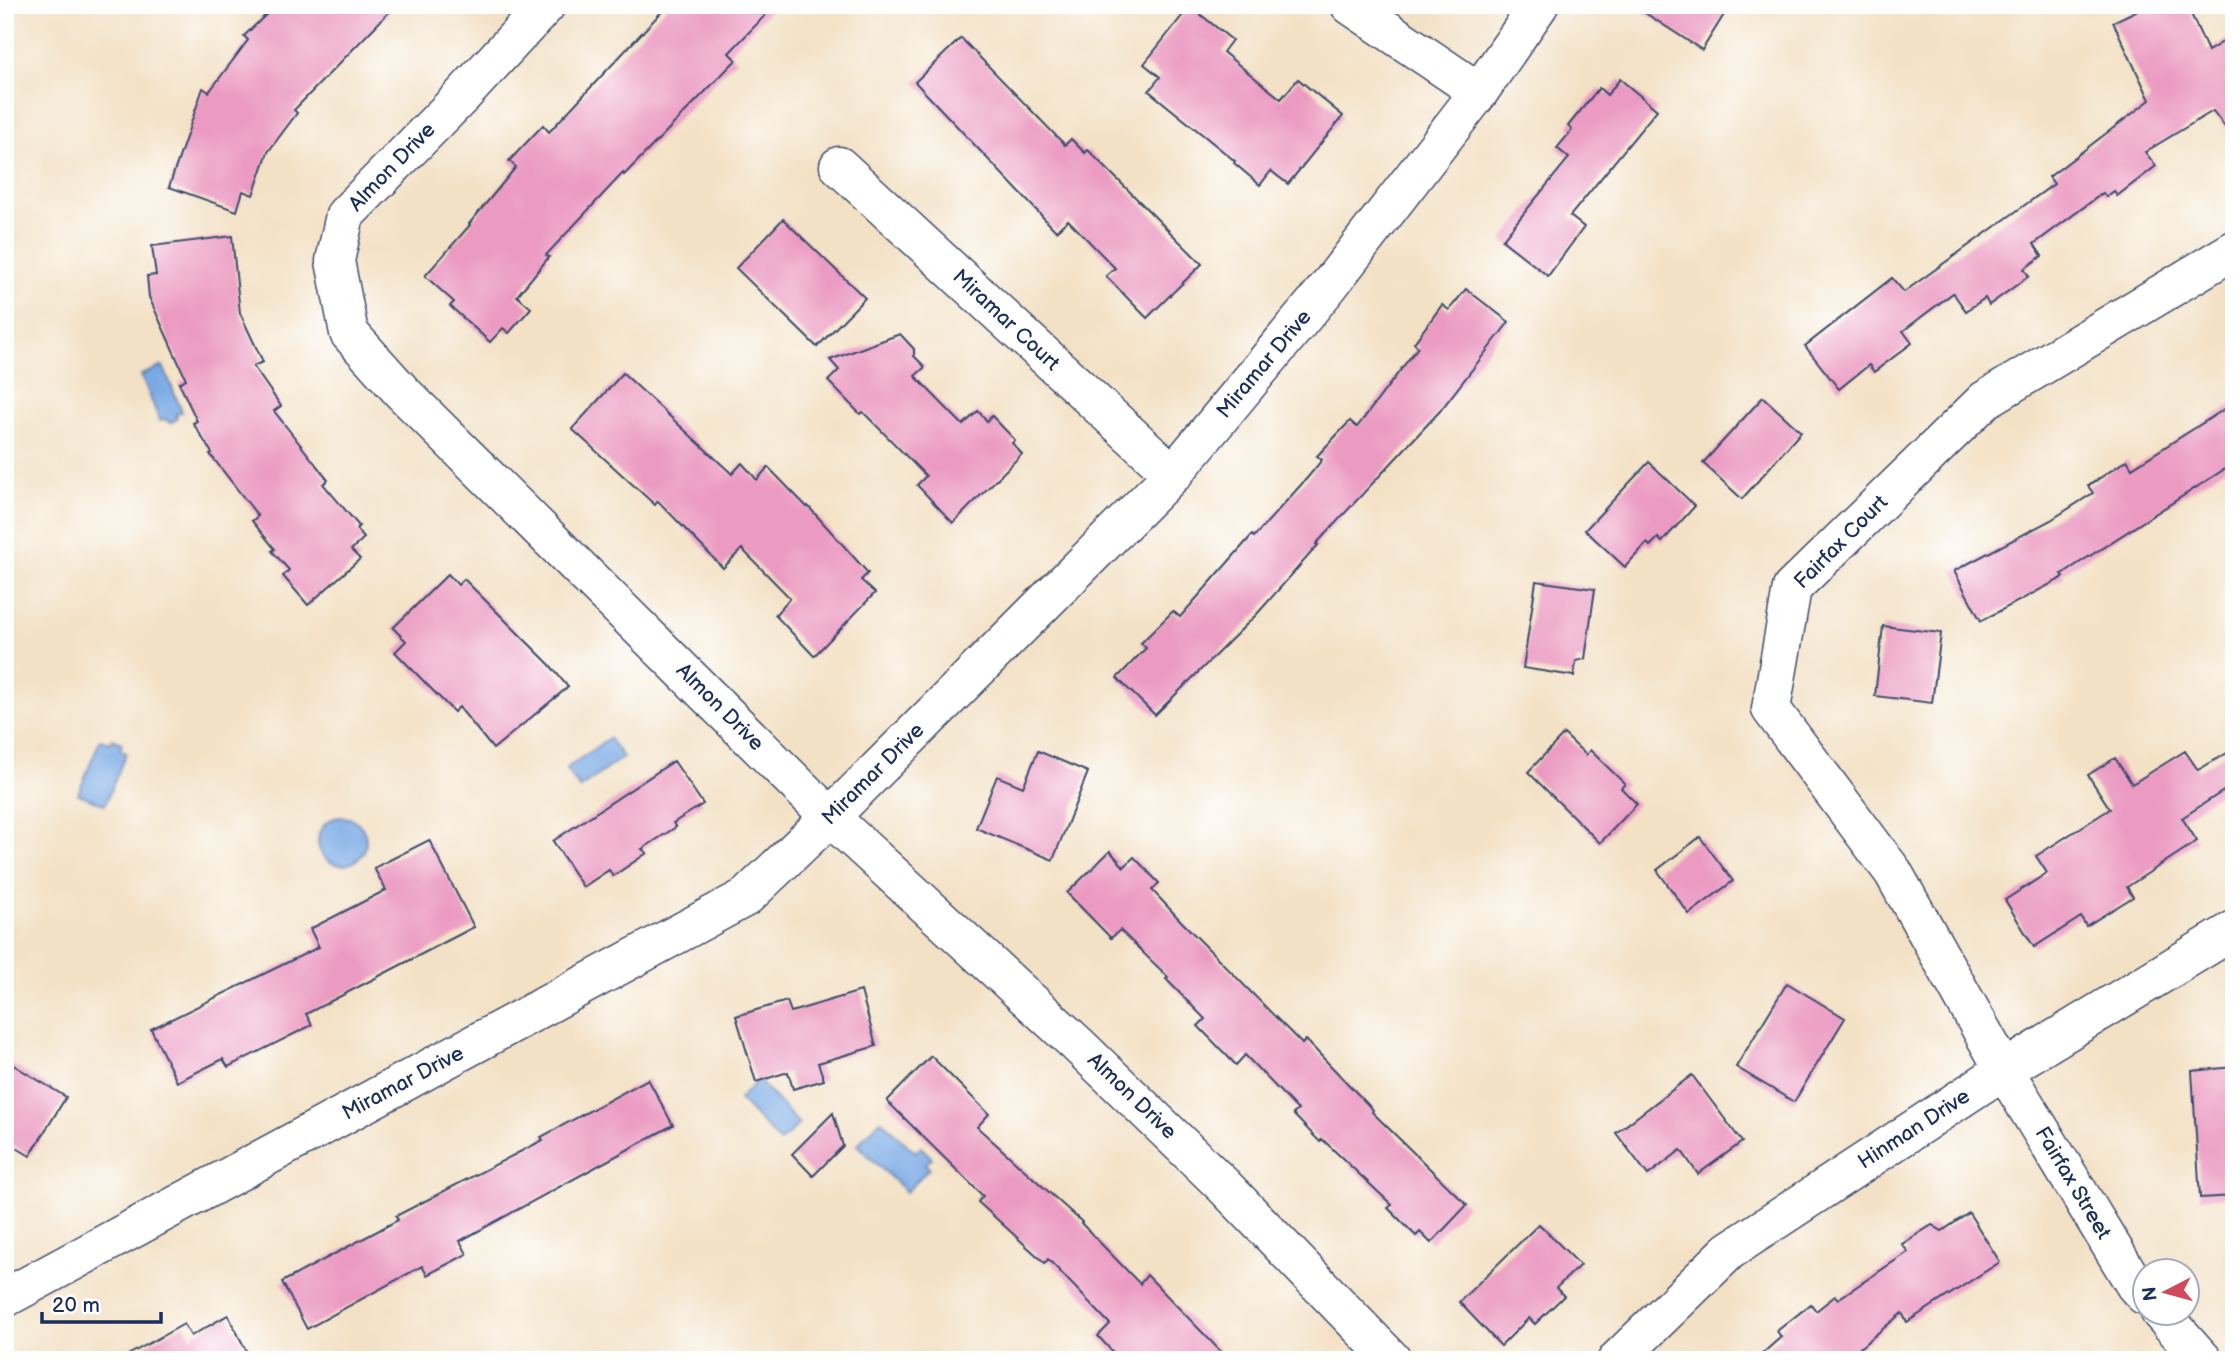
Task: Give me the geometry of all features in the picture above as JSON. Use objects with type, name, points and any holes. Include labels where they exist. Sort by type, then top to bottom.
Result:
[{"type":"street","name":"Almon Drive","points":[[546,5],[461,97],[345,215],[335,261],[349,333],[402,392],[830,817],[1077,1044],[1195,1157],[1392,1360]]},
{"type":"street","points":[[1350,5],[1479,92]]},
{"type":"street","name":"Miramar Drive","points":[[5,1298],[746,897],[830,817],[1172,474],[1328,288],[1479,92],[1539,5]]},
{"type":"street","name":"Miramar Court","points":[[839,166],[1172,474]]},
{"type":"street","name":"Fairfax Court","points":[[2004,1070],[1893,872],[1771,709],[1792,588],[1985,400],[2234,250]]},
{"type":"street","name":"Hinman Drive","points":[[1618,1360],[1729,1251],[2004,1070],[2234,930]]},
{"type":"street","name":"Fairfax Street","points":[[2004,1070],[2130,1277]]},
{"type":"street","points":[[2173,1326],[2203,1360]]},
{"type":"water","points":[[163,366],[182,412],[176,414],[177,419],[170,423],[165,419],[160,421],[141,375]]},
{"type":"water","points":[[609,738],[623,757],[580,788],[566,769]]},
{"type":"water","points":[[112,739],[122,743],[120,750],[126,753],[105,805],[78,794],[100,740],[110,743]]},
{"type":"water","points":[[342,817],[359,824],[366,841],[359,858],[342,865],[325,858],[318,841],[325,824]]},
{"type":"water","points":[[758,1080],[799,1124],[780,1142],[739,1099]]},
{"type":"water","points":[[881,1120],[915,1152],[921,1147],[932,1158],[925,1164],[929,1168],[906,1192],[857,1145]]},
{"type":"building","points":[[276,5],[396,5],[294,110],[297,113],[268,152],[253,195],[243,191],[237,211],[169,187],[203,88],[209,92],[248,40],[244,36]]},
{"type":"building","points":[[668,5],[775,5],[729,53],[736,60],[546,255],[549,257],[517,296],[531,308],[509,333],[503,328],[490,342],[450,306],[454,302],[425,276],[516,167],[509,161],[543,125],[549,132]]},
{"type":"building","points":[[1633,5],[1730,5],[1702,50]]},
{"type":"building","points":[[2148,5],[2187,5],[2208,51],[2234,35],[2234,139],[2213,111],[2145,152],[2156,166],[2117,196],[2114,191],[2106,197],[2103,193],[2034,244],[2042,256],[2024,269],[2029,276],[1989,305],[1985,298],[1966,311],[1953,293],[1903,331],[1912,343],[1874,372],[1869,365],[1839,389],[1805,346],[1892,278],[1904,292],[2054,184],[2049,177],[2150,100],[2113,22]]},
{"type":"building","points":[[1190,6],[1232,40],[1223,52],[1281,99],[1298,79],[1343,116],[1288,184],[1271,171],[1260,185],[1234,163],[1235,161],[1149,91],[1160,77],[1144,64]]},
{"type":"building","points":[[961,38],[1065,145],[1071,139],[1085,153],[1088,150],[1202,264],[1147,318],[1106,276],[1115,268],[1068,220],[1056,231],[915,82]]},
{"type":"building","points":[[1620,79],[1657,110],[1570,216],[1584,227],[1548,276],[1502,240],[1569,158],[1557,148],[1572,130],[1568,126],[1599,88],[1607,95]]},
{"type":"building","points":[[783,219],[865,298],[817,347],[736,268]]},
{"type":"building","points":[[232,236],[240,313],[263,362],[253,366],[281,406],[274,411],[328,480],[323,484],[359,526],[356,529],[364,538],[351,550],[360,559],[308,605],[283,576],[289,570],[272,551],[275,549],[252,521],[258,516],[210,454],[212,453],[193,423],[197,421],[179,383],[186,379],[149,297],[147,276],[156,275],[152,246]]},
{"type":"building","points":[[1466,289],[1509,322],[1440,411],[1316,544],[1318,545],[1257,614],[1155,715],[1117,678],[1146,648],[1141,643],[1173,611],[1180,617],[1252,535],[1254,537],[1308,477],[1322,460],[1317,456],[1350,421],[1357,427],[1418,347],[1414,343],[1442,305],[1449,310]]},
{"type":"building","points":[[900,334],[914,349],[914,356],[925,367],[915,376],[963,425],[978,411],[987,421],[992,416],[1015,440],[1012,443],[1022,454],[953,523],[917,485],[926,476],[863,412],[860,414],[828,381],[839,370],[830,360]]},
{"type":"building","points":[[623,373],[732,474],[742,463],[757,480],[768,467],[808,506],[868,573],[861,580],[875,593],[814,656],[775,615],[790,598],[742,549],[723,568],[658,501],[655,505],[572,429]]},
{"type":"building","points":[[1763,397],[1801,432],[1742,499],[1703,463]]},
{"type":"building","points":[[2234,403],[2234,463],[2062,574],[2064,577],[1981,621],[1954,571],[2051,520],[2093,493],[2088,486],[2127,460],[2132,468]]},
{"type":"building","points":[[1649,462],[1695,506],[1662,542],[1658,538],[1650,546],[1647,543],[1625,567],[1585,530]]},
{"type":"building","points":[[448,574],[458,585],[464,579],[550,665],[568,687],[493,749],[459,707],[454,712],[395,652],[406,641],[393,628]]},
{"type":"building","points":[[1536,581],[1595,589],[1585,659],[1576,661],[1574,676],[1523,668]]},
{"type":"building","points":[[1883,626],[1941,633],[1932,703],[1875,696]]},
{"type":"building","points":[[1564,734],[1586,755],[1590,750],[1625,784],[1621,788],[1637,804],[1600,843],[1528,772]]},
{"type":"building","points":[[2234,749],[2234,784],[2182,818],[2197,841],[2127,887],[2133,897],[2086,926],[2081,917],[2034,947],[2005,900],[2047,873],[2036,856],[2110,809],[2088,775],[2115,758],[2132,784],[2185,751],[2198,770]]},
{"type":"building","points":[[1038,751],[1088,772],[1053,860],[976,828],[997,776],[1023,787]]},
{"type":"building","points":[[674,761],[703,804],[673,823],[676,827],[642,849],[647,853],[613,876],[609,870],[583,887],[553,841]]},
{"type":"building","points":[[1700,837],[1733,881],[1689,914],[1657,870]]},
{"type":"building","points":[[429,840],[474,927],[306,1014],[312,1025],[228,1067],[223,1059],[177,1082],[151,1029],[319,947],[310,929],[386,890],[374,868]]},
{"type":"building","points":[[1110,851],[1124,867],[1134,857],[1159,883],[1152,890],[1181,921],[1302,1044],[1306,1040],[1372,1112],[1467,1205],[1431,1243],[1420,1232],[1416,1236],[1388,1208],[1392,1205],[1322,1139],[1320,1142],[1293,1114],[1298,1110],[1245,1055],[1236,1065],[1198,1026],[1205,1019],[1166,979],[1168,977],[1120,930],[1111,938],[1067,893]]},
{"type":"building","points":[[1787,983],[1845,1018],[1794,1102],[1736,1067]]},
{"type":"building","points":[[861,991],[876,1046],[818,1063],[824,1080],[793,1089],[788,1072],[756,1082],[736,1016],[787,1001],[791,1012]]},
{"type":"building","points":[[931,1056],[989,1114],[977,1127],[1082,1222],[1140,1284],[1147,1275],[1229,1360],[1120,1360],[1098,1336],[1110,1324],[1048,1259],[1045,1263],[978,1202],[983,1196],[887,1101]]},
{"type":"building","points":[[5,1060],[66,1097],[30,1156],[5,1141]]},
{"type":"building","points":[[2234,1067],[2234,1196],[2200,1198],[2192,1071]]},
{"type":"building","points":[[1692,1075],[1742,1142],[1698,1174],[1681,1150],[1648,1175],[1616,1133]]},
{"type":"building","points":[[648,1079],[673,1125],[460,1241],[467,1254],[427,1275],[422,1266],[307,1329],[282,1282],[398,1220],[396,1216],[543,1140],[541,1137]]},
{"type":"building","points":[[833,1113],[843,1146],[813,1176],[792,1154]]},
{"type":"building","points":[[1969,1213],[2000,1262],[1907,1322],[1902,1313],[1845,1360],[1755,1360],[1781,1337],[1777,1331],[1811,1304],[1816,1311],[1835,1296],[1838,1299],[1908,1252],[1902,1244],[1932,1225],[1942,1231]]},
{"type":"building","points":[[1539,1224],[1580,1265],[1556,1288],[1564,1296],[1535,1324],[1529,1318],[1501,1346],[1459,1302]]},
{"type":"building","points":[[228,1315],[251,1360],[119,1360],[184,1324],[191,1336]]}]
